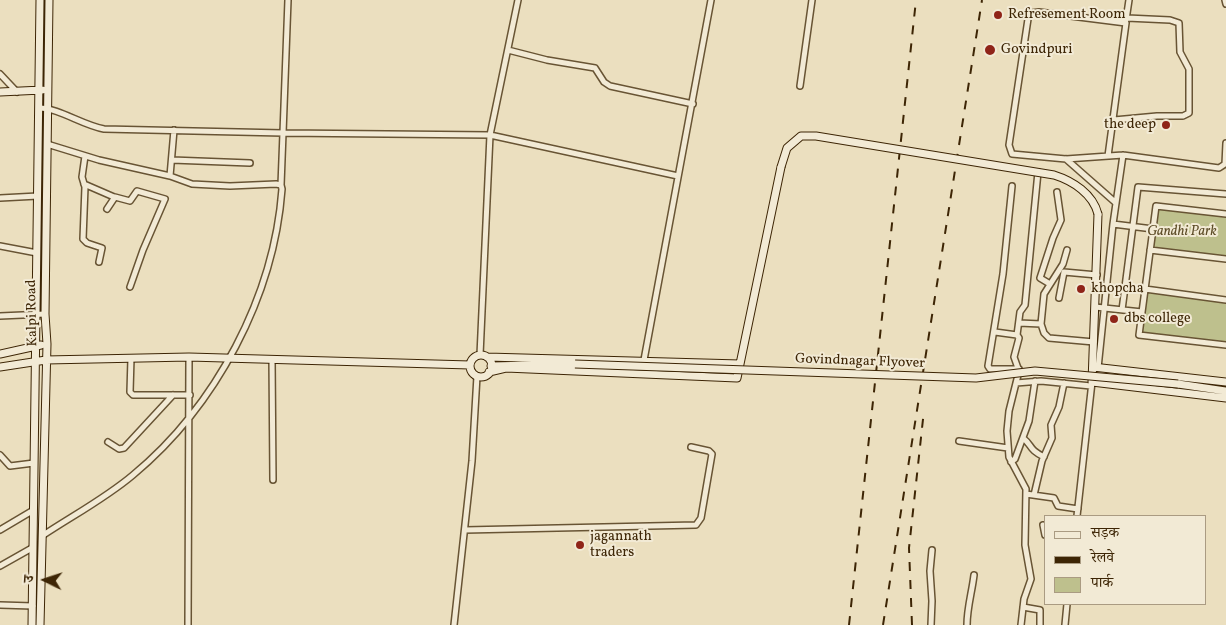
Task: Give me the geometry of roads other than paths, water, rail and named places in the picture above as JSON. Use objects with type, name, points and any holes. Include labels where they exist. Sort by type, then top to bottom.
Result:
[{"type":"main road","name":"Kalpi Road","points":[[32,625],[40,0]]},
{"type":"main road","name":"Kalpi Road","points":[[40,625],[46,360],[49,0]]},
{"type":"main road","points":[[0,92],[47,90]]},
{"type":"main road","points":[[740,364],[483,356],[474,358],[470,365],[472,372],[478,376],[484,376],[490,369],[506,368],[737,378],[740,364],[780,167],[787,148],[801,136],[816,136],[1038,172],[1069,181],[1090,196],[1098,214],[1094,342],[1096,368],[1092,384],[1226,398]]},
{"type":"main road","points":[[0,354],[46,344]]},
{"type":"main road","points":[[483,356],[490,369]]},
{"type":"main road","points":[[0,367],[46,360],[190,357],[470,365]]},
{"type":"main road","name":"Govindnagar Flyover","points":[[490,369],[518,364],[658,366],[976,378],[1035,371],[1226,390]]},
{"type":"main road","points":[[1096,368],[1226,382]]},
{"type":"street","points":[[42,536],[133,475],[190,419],[229,358],[252,309],[266,273],[278,225],[288,0]]},
{"type":"street","points":[[483,356],[490,135],[518,0]]},
{"type":"street","points":[[644,360],[711,0]]},
{"type":"street","points":[[800,86],[812,0]]},
{"type":"street","points":[[1108,156],[1129,0]]},
{"type":"street","points":[[1114,120],[1157,116],[1186,116],[1189,113],[1188,69],[1180,52],[1179,23],[1170,20],[1126,20],[1039,12],[1029,15],[1009,150],[1016,155],[1066,159],[1123,156],[1216,168],[1225,167],[1226,144]]},
{"type":"street","points":[[508,50],[546,60],[590,67],[598,70],[604,82],[610,86],[693,104]]},
{"type":"street","points":[[0,74],[18,92]]},
{"type":"street","points":[[39,108],[47,108],[96,127],[283,134],[490,135],[678,176]]},
{"type":"street","points":[[170,176],[174,130]]},
{"type":"street","points":[[47,144],[85,156],[170,176],[192,184],[281,185]]},
{"type":"street","points":[[85,156],[82,176],[84,184],[83,239],[87,244],[102,248],[99,262]]},
{"type":"street","points":[[1096,368],[1123,156]]},
{"type":"street","points":[[1066,159],[1116,203]]},
{"type":"street","points":[[172,160],[250,163]]},
{"type":"street","points":[[1021,625],[1023,607],[1031,579],[1025,545],[1026,487],[1011,462],[1008,448],[1008,419],[1019,369],[1014,360],[1019,338],[1016,335],[1020,312],[1025,305],[1038,172]]},
{"type":"street","points":[[84,184],[114,198],[118,196],[130,201],[135,192],[138,191],[165,199],[142,250],[130,287]]},
{"type":"street","points":[[1012,186],[989,368],[1019,369]]},
{"type":"street","points":[[1122,310],[1138,186],[1226,194]]},
{"type":"street","points":[[1050,284],[1040,278],[1061,220],[1057,192]]},
{"type":"street","points":[[0,198],[38,196]]},
{"type":"street","points":[[107,209],[114,198]]},
{"type":"street","points":[[1226,214],[1156,206],[1139,335],[1226,345]]},
{"type":"street","points":[[1113,224],[1153,229]]},
{"type":"street","points":[[0,246],[37,253]]},
{"type":"street","points":[[1067,250],[1066,259],[1044,294],[1041,324],[1044,333],[1049,338],[1094,342]]},
{"type":"street","points":[[1150,250],[1226,259]]},
{"type":"street","points":[[1059,298],[1064,272],[1096,275]]},
{"type":"street","points":[[1145,289],[1226,300]]},
{"type":"street","points":[[1095,307],[1142,312]]},
{"type":"street","points":[[0,316],[45,314]]},
{"type":"street","points":[[1019,323],[1041,324]]},
{"type":"street","points":[[995,332],[1016,335]]},
{"type":"street","points":[[188,625],[190,357]]},
{"type":"street","points":[[131,358],[131,394],[190,395]]},
{"type":"street","points":[[272,359],[272,480]]},
{"type":"street","points":[[454,625],[465,530],[478,376]]},
{"type":"street","points":[[1016,383],[1035,381],[1092,384],[1077,515]]},
{"type":"street","points":[[1011,462],[1015,459],[1029,421],[1035,381]]},
{"type":"street","points":[[1034,495],[1044,457],[1052,438],[1051,425],[1059,407],[1064,383]]},
{"type":"street","points":[[108,442],[119,449],[124,448],[173,395]]},
{"type":"street","points":[[1023,438],[1028,441],[1031,450],[1044,457]]},
{"type":"street","points":[[959,441],[1008,448]]},
{"type":"street","points":[[465,530],[696,525],[701,518],[712,454],[709,451],[691,447]]},
{"type":"street","points":[[0,455],[10,466],[34,463]]},
{"type":"street","points":[[1026,494],[1054,498],[1058,506],[1078,509]]},
{"type":"street","points":[[0,530],[32,511]]},
{"type":"street","points":[[1043,525],[1044,530]]},
{"type":"street","points":[[0,566],[32,548]]},
{"type":"street","points":[[931,625],[932,550]]},
{"type":"street","points":[[967,625],[967,612],[974,575]]},
{"type":"street","points":[[0,605],[33,606]]},
{"type":"street","points":[[1064,625],[1067,605]]},
{"type":"street","points":[[1023,607],[1040,610],[1040,625]]},
{"type":"railway","points":[[849,625],[916,0]]},
{"type":"railway","points":[[883,625],[982,0]]},
{"type":"railway","points":[[912,625],[909,548],[924,410]]},
{"type":"place","name":"Refresement Room","points":[[998,15]]},
{"type":"place","name":"Govindpuri","points":[[990,50]]},
{"type":"place","name":"the deep","points":[[1166,125]]},
{"type":"place","name":"khopcha","points":[[1081,289]]},
{"type":"place","name":"dbs college","points":[[1114,319]]},
{"type":"place","name":"jagannath traders","points":[[580,545]]},
{"type":"park label","name":"Gandhi Park","points":[[1182,232]]}]
